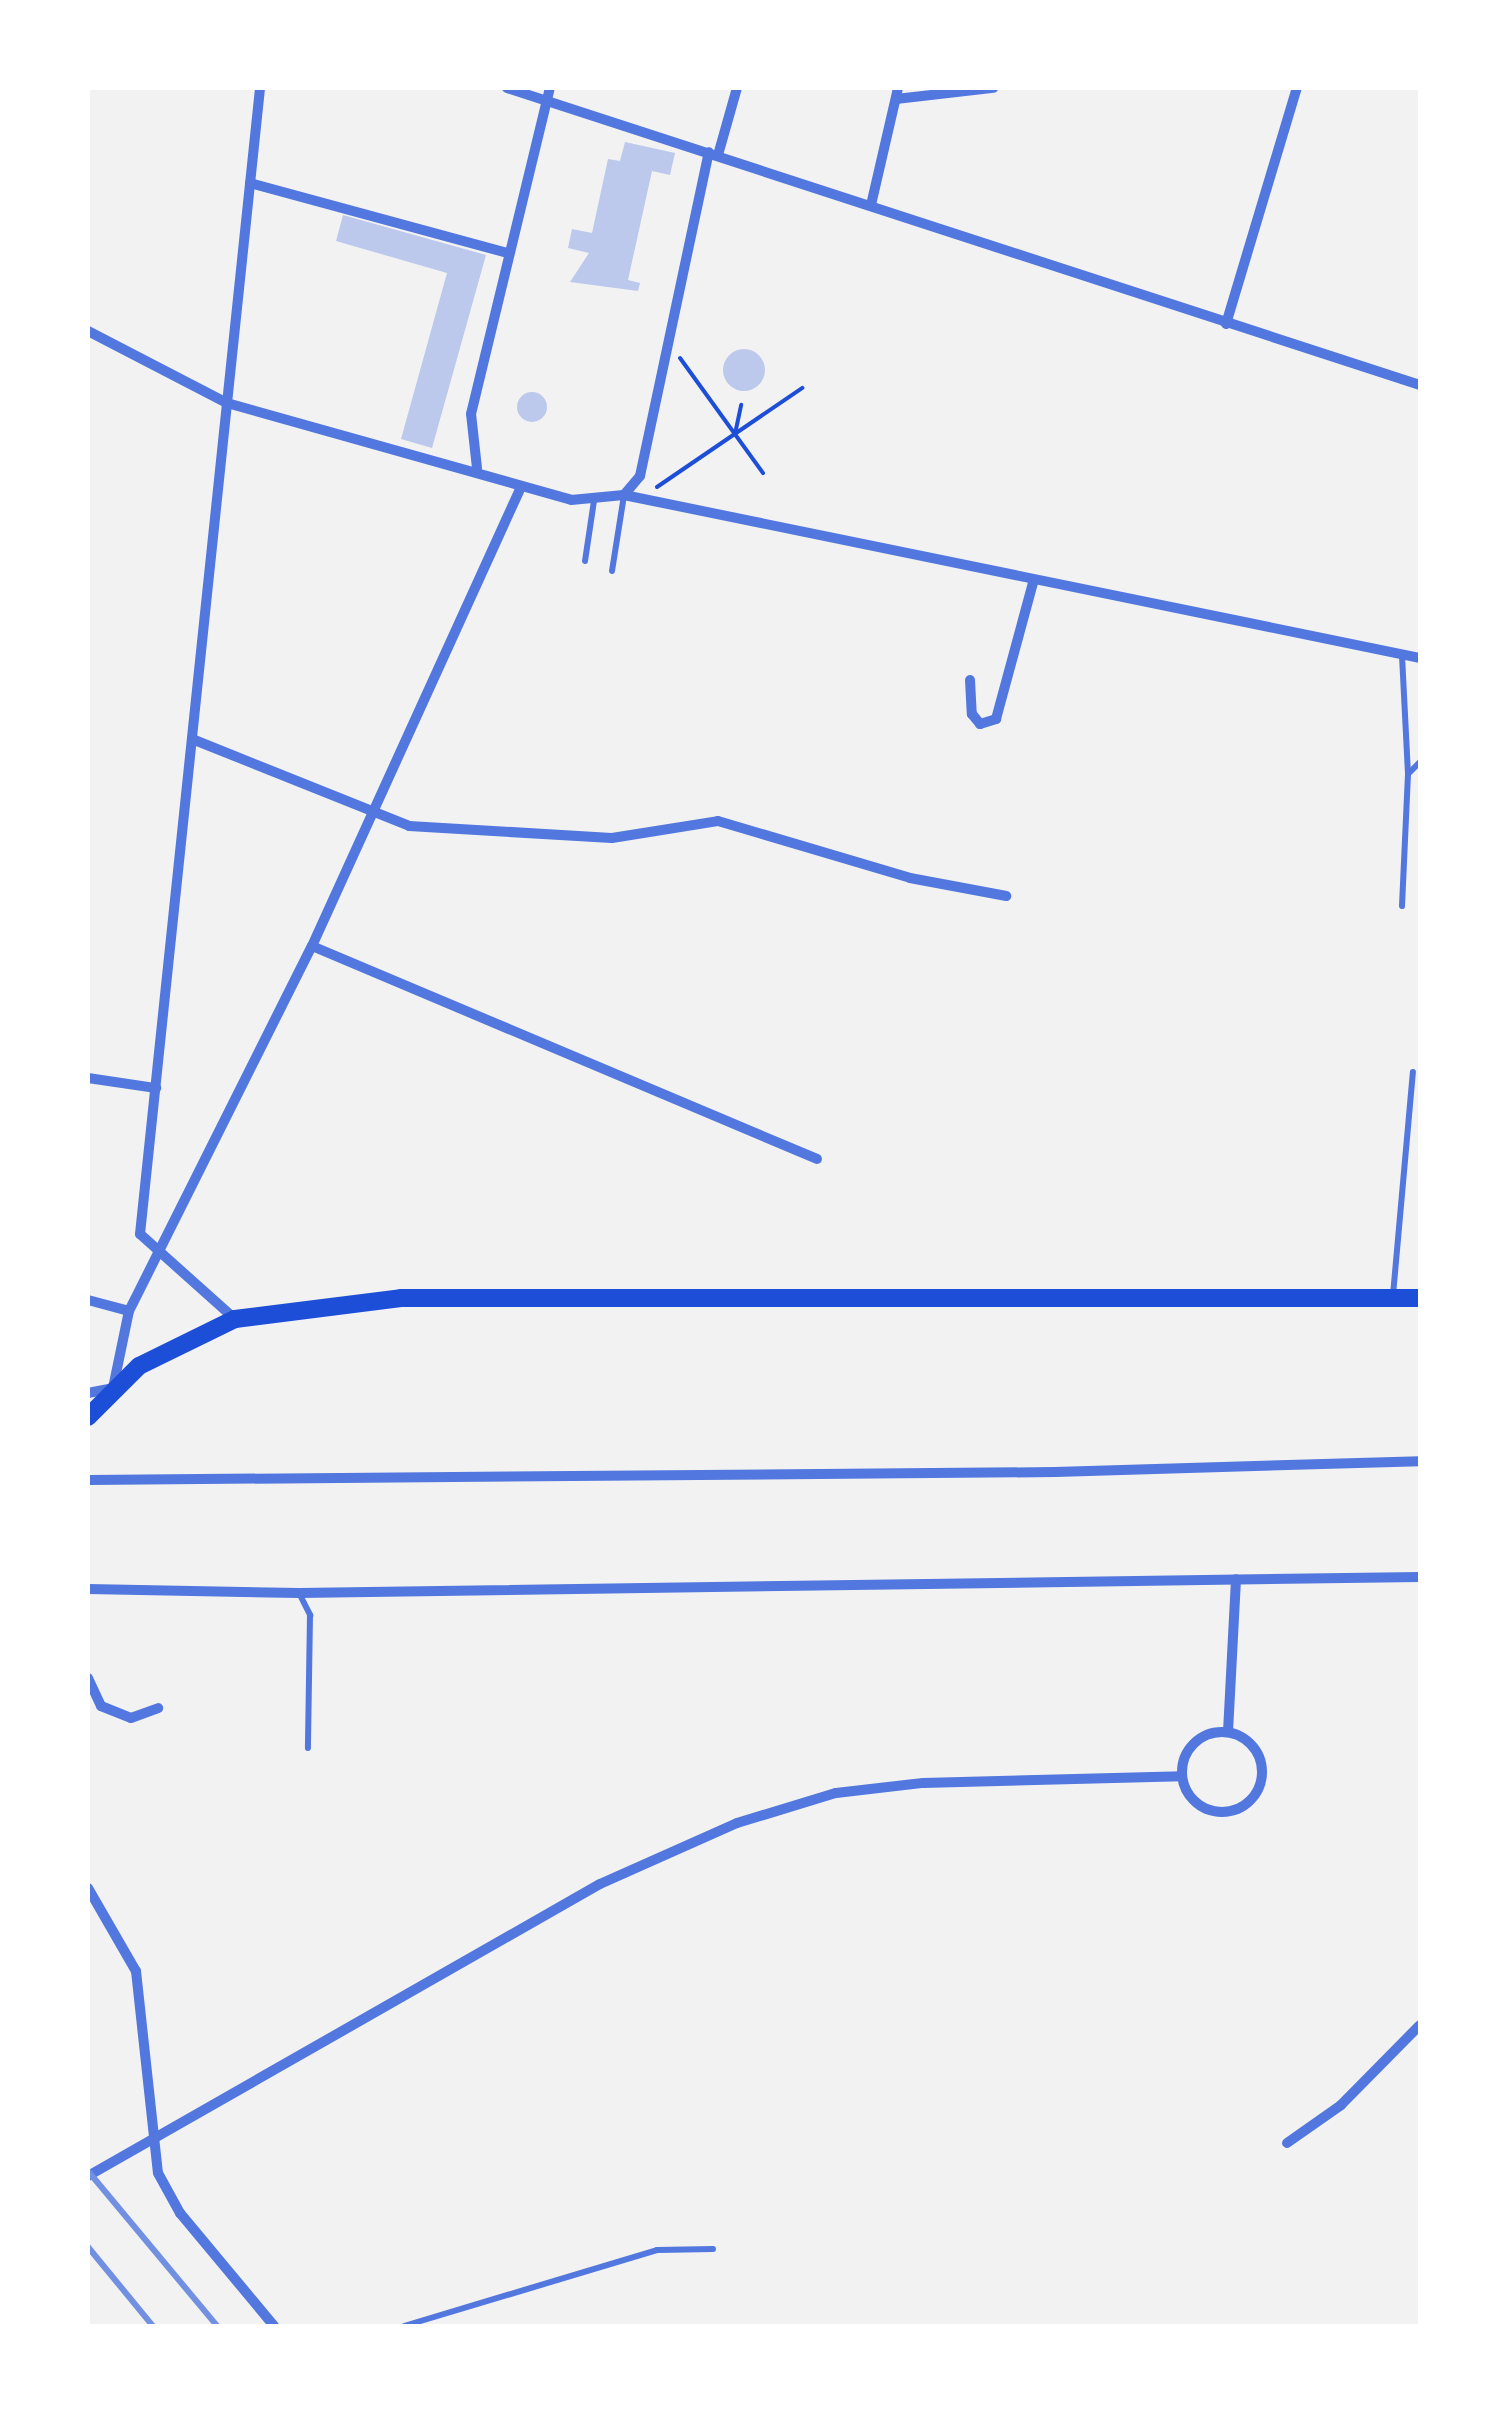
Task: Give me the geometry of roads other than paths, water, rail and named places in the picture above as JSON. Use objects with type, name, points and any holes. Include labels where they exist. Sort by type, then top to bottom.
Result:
[{"type":"main road","points":[[90,1405],[166,1348],[235,1320],[401,1298],[1420,1298]]},
{"type":"street","points":[[235,1320],[140,1234],[260,88]]},
{"type":"street","points":[[507,88],[1420,386]]},
{"type":"street","points":[[478,468],[471,414],[550,88]]},
{"type":"street","points":[[624,494],[640,476],[714,153],[737,88]]},
{"type":"street","points":[[871,206],[897,93],[993,88]]},
{"type":"street","points":[[1226,324],[1297,88]]},
{"type":"street","points":[[250,183],[507,253]]},
{"type":"street","points":[[88,331],[227,403],[478,468],[521,487],[594,501],[624,494],[1034,583],[1420,658]]},
{"type":"street","points":[[113,1388],[129,1311],[312,946],[521,487]]},
{"type":"street","points":[[970,680],[972,714],[980,724],[996,719],[1034,583]]},
{"type":"street","points":[[192,739],[408,826],[612,838],[718,821],[910,878],[1006,896]]},
{"type":"street","points":[[312,946],[818,1159]]},
{"type":"street","points":[[88,1078],[156,1088]]},
{"type":"street","points":[[88,1300],[129,1311]]},
{"type":"street","points":[[88,1480],[1056,1472],[1420,1461]]},
{"type":"street","points":[[88,1590],[299,1593],[1420,1577]]},
{"type":"street","points":[[1228,1732],[1236,1579]]},
{"type":"street","points":[[88,1678],[101,1706],[132,1718],[158,1708]]},
{"type":"street","points":[[1182,1776],[1200,1806],[1217,1813],[1250,1802],[1263,1768],[1257,1751],[1228,1732]]},
{"type":"street","points":[[1182,1776],[1194,1743],[1228,1732]]},
{"type":"street","points":[[88,2176],[416,1988],[664,1852],[836,1793],[978,1780],[1182,1776]]},
{"type":"street","points":[[88,1888],[136,1970],[158,2174],[180,2213],[274,2326]]},
{"type":"street","points":[[1287,2143],[1341,2105],[1420,2026]]},
{"type":"lane","points":[[612,570],[624,494]]},
{"type":"lane","points":[[585,561],[594,501]]},
{"type":"lane","points":[[1402,655],[1408,774],[1402,906]]},
{"type":"lane","points":[[1408,774],[1420,762]]},
{"type":"lane","points":[[1393,1298],[1413,1072]]},
{"type":"lane","points":[[299,1593],[310,1615],[308,1748]]},
{"type":"lane","points":[[404,2326],[657,2250],[713,2249]]},
{"type":"railway","points":[[88,2171],[217,2326]]},
{"type":"railway","points":[[88,2247],[153,2326]]}]
